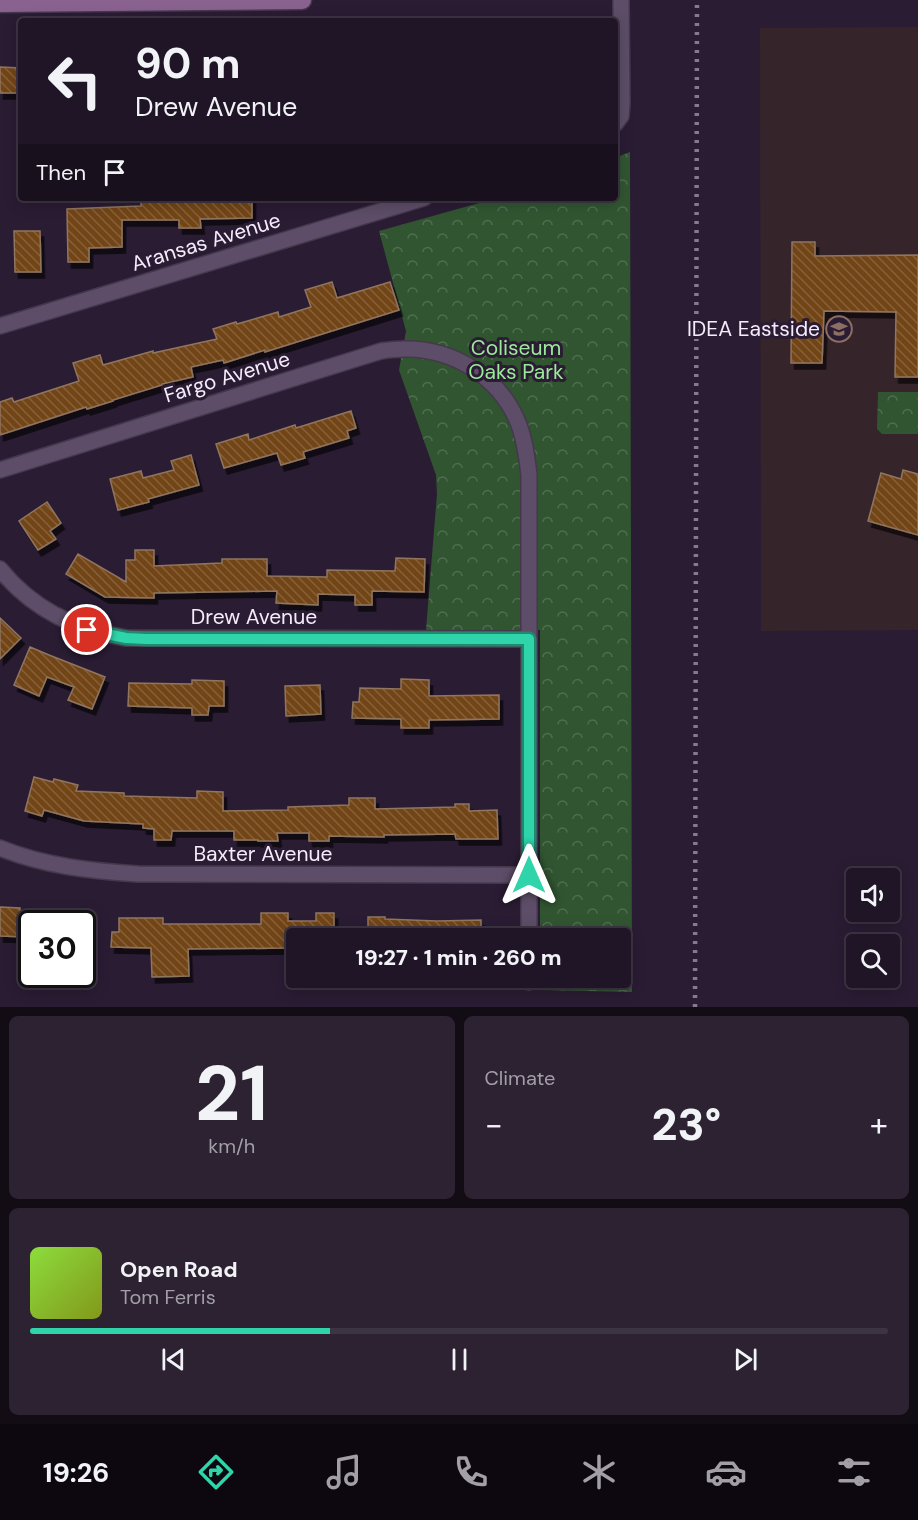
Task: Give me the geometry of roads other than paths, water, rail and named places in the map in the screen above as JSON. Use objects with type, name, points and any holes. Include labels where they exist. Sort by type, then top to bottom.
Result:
[{"type":"main road","points":[[0,3],[302,0]]},
{"type":"street","points":[[618,120],[621,116],[622,104],[621,0]]},
{"type":"street","name":"Aransas Avenue","points":[[0,326],[414,201]]},
{"type":"street","name":"Fargo Avenue","points":[[0,470],[381,351],[403,348],[450,356],[468,365],[484,377],[505,400],[519,425],[529,475],[529,928]]},
{"type":"street","name":"Drew Avenue","points":[[0,569],[19,590],[51,613],[87,630],[126,638],[529,639]]},
{"type":"street","name":"Baxter Avenue","points":[[0,848],[49,864],[93,871],[138,874],[529,875]]},
{"type":"railway","points":[[695,1007],[697,0]]},
{"type":"place","name":"IDEA Eastside","points":[[839,329]]},
{"type":"park label","name":"Coliseum Oaks Park","points":[[516,360]]}]
